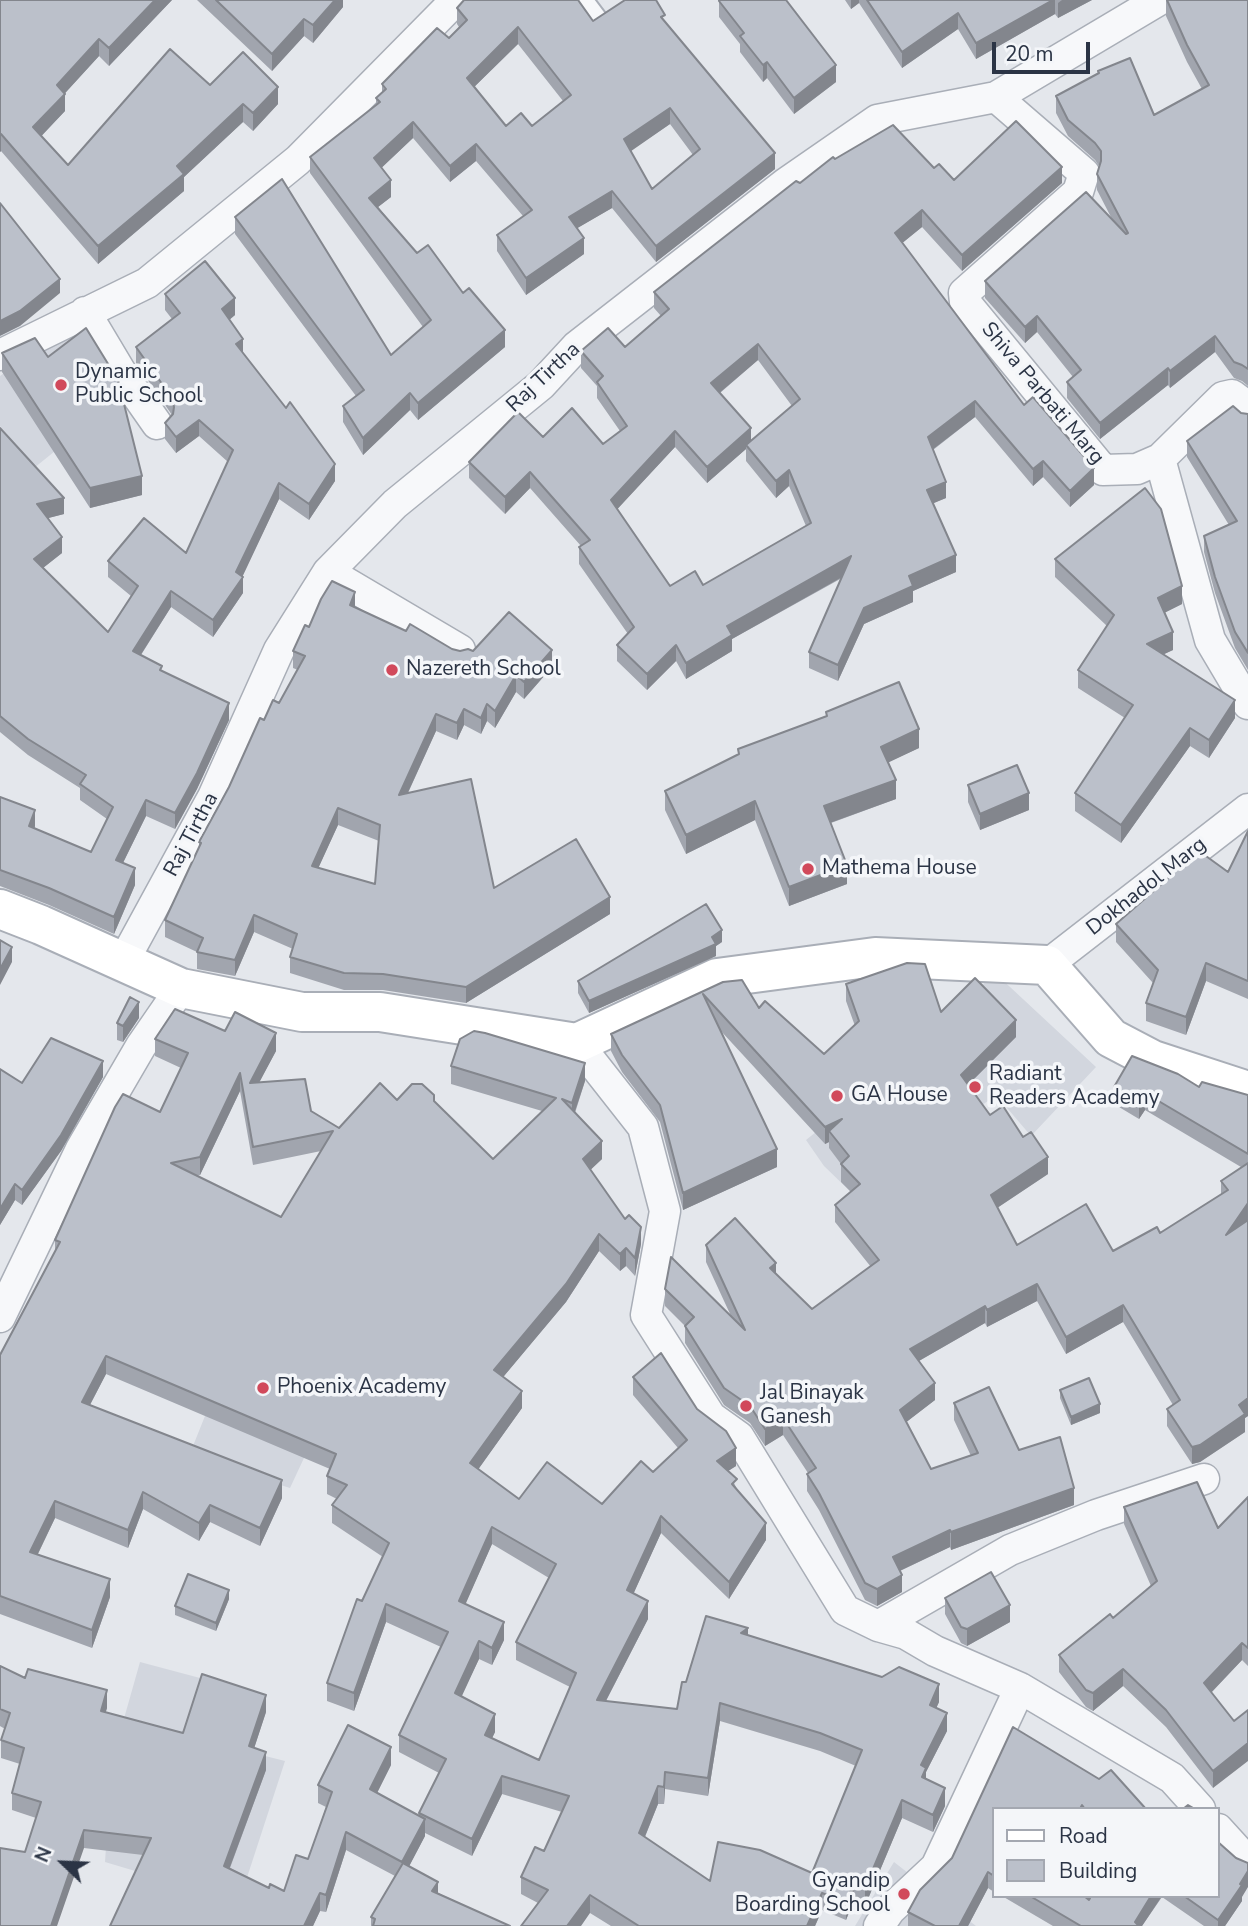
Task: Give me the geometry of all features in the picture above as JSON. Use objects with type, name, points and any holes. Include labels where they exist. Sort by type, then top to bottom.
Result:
[{"type":"main road","points":[[0,909],[181,988],[302,1012],[380,1012],[577,1043],[718,978],[875,957],[1047,965],[1111,1038],[1153,1060],[1248,1091]]},
{"type":"street","points":[[0,355],[147,284],[298,160],[456,0]]},
{"type":"street","name":"Raj Tirtha","points":[[123,962],[213,797],[279,650],[328,572],[395,504],[541,385],[577,346],[786,183],[877,120],[996,97],[1159,0]]},
{"type":"street","name":"Shiva Parbati Marg","points":[[996,97],[1084,173],[1083,181],[1078,192],[964,293],[965,302],[1103,470],[1137,469],[1160,459]]},
{"type":"street","points":[[85,312],[156,424]]},
{"type":"street","points":[[1248,413],[1232,395],[1223,397],[1160,459],[1210,640],[1248,704]]},
{"type":"street","points":[[328,572],[460,650]]},
{"type":"street","name":"Dokhadol Marg","points":[[1047,965],[1248,809]]},
{"type":"street","points":[[0,1317],[81,1149],[141,1046],[181,988]]},
{"type":"street","points":[[577,1043],[643,1127],[665,1211],[646,1315],[711,1417],[739,1437],[845,1610],[878,1626],[906,1634],[935,1651],[1020,1689],[1172,1778],[1198,1807]]},
{"type":"street","points":[[878,1626],[1010,1550],[1096,1515],[1204,1479]]},
{"type":"street","points":[[879,1926],[890,1910],[936,1867],[1020,1689]]},
{"type":"street","points":[[1220,1831],[1248,1862]]},
{"type":"lane","points":[[586,0],[601,20]]},
{"type":"shaded area","name":"Dynamic Public School","points":[[80,318],[127,393],[34,468],[0,426],[0,376]]},
{"type":"shaded area","name":"Radiant Readers Academy","points":[[995,973],[1096,1067],[1031,1136],[996,1095],[856,1197],[824,1166],[806,1140],[893,1070]]},
{"type":"shaded area","points":[[209,1406],[324,1415],[290,1488],[189,1456]]},
{"type":"shaded area","points":[[140,1662],[200,1678],[186,1736],[285,1761],[239,1902],[105,1862],[112,1761]]},
{"type":"shaded area","name":"Gyandip Boarding School","points":[[894,1862],[976,1926],[855,1926]]},
{"type":"building","points":[[0,0],[155,0],[109,48],[99,39],[57,85],[65,94],[33,127],[68,165],[170,49],[210,85],[243,52],[278,87],[253,113],[243,104],[177,166],[184,174],[98,246],[0,135]]},
{"type":"building","points":[[216,0],[335,0],[313,25],[304,19],[272,54]]},
{"type":"building","points":[[464,0],[578,0],[593,21],[625,0],[656,0],[665,15],[661,17],[775,153],[656,246],[612,191],[569,217],[584,238],[526,278],[497,235],[532,210],[476,144],[450,166],[413,122],[374,158],[391,180],[369,198],[417,253],[428,245],[463,293],[469,288],[505,330],[418,403],[410,393],[363,438],[343,406],[364,390],[235,217],[282,179],[391,355],[431,320],[310,157],[380,102],[376,98],[386,89],[382,84],[437,28],[449,38],[467,20],[457,8]],"holes":[[[518,27],[571,95],[532,126],[521,113],[506,126],[467,78]],[[670,108],[700,149],[652,189],[624,139]]]},
{"type":"building","points":[[719,0],[786,0],[836,65],[794,98],[767,62],[763,65],[740,36],[744,33]]},
{"type":"building","points":[[867,0],[1053,0],[976,43],[958,13],[902,52]]},
{"type":"building","points":[[1167,0],[1248,0],[1248,369],[1234,362],[1215,336],[1170,371],[1168,368],[1100,423],[1067,382],[1081,370],[1037,316],[1025,327],[985,281],[1086,192],[1126,234],[1128,233],[1097,174],[1101,151],[1068,120],[1056,96],[1099,73],[1098,71],[1130,58],[1154,115],[1209,85]]},
{"type":"building","points":[[1016,121],[1062,167],[962,255],[922,210],[895,233],[1024,405],[1033,397],[1094,468],[1070,491],[1043,461],[1033,469],[975,401],[928,437],[946,482],[927,490],[956,555],[909,576],[913,586],[864,608],[838,665],[809,652],[851,556],[727,626],[732,635],[686,663],[676,645],[647,674],[617,645],[634,627],[579,547],[590,540],[530,472],[505,497],[469,462],[518,412],[543,437],[572,408],[603,444],[627,426],[597,382],[603,376],[581,351],[608,328],[625,347],[669,309],[654,292],[796,181],[800,183],[833,157],[835,159],[893,125],[934,168],[939,164],[954,180]],"holes":[[[758,344],[800,399],[746,445],[776,481],[789,470],[811,523],[703,585],[695,571],[670,586],[611,500],[675,431],[707,467],[751,428],[711,383]]]},
{"type":"building","points":[[0,203],[60,279],[20,311],[0,321]]},
{"type":"building","points":[[205,261],[235,298],[222,309],[243,339],[236,344],[286,408],[290,402],[335,464],[309,504],[279,483],[236,572],[243,577],[213,620],[171,591],[133,651],[162,666],[160,670],[229,703],[197,773],[175,813],[146,800],[116,860],[135,868],[114,917],[0,870],[0,797],[35,810],[29,826],[91,852],[113,807],[80,784],[86,775],[28,739],[0,716],[0,428],[64,498],[37,504],[62,537],[34,559],[108,632],[138,586],[108,561],[144,518],[186,553],[233,450],[199,420],[176,437],[165,423],[173,414],[172,398],[136,347],[180,313],[165,294]]},
{"type":"building","points":[[86,328],[118,380],[142,476],[90,488],[2,353],[35,338],[48,357]]},
{"type":"building","points":[[1233,406],[1241,413],[1248,414],[1248,653],[1235,632],[1215,577],[1204,536],[1237,521],[1187,441]]},
{"type":"building","points":[[1145,488],[1161,509],[1182,586],[1158,598],[1173,632],[1147,644],[1235,700],[1209,740],[1190,728],[1121,825],[1075,793],[1133,705],[1078,670],[1114,615],[1055,559]]},
{"type":"building","points":[[332,581],[355,592],[350,605],[406,631],[410,624],[460,651],[473,651],[509,612],[552,650],[524,682],[516,675],[495,711],[487,704],[481,718],[464,709],[457,723],[436,714],[399,795],[471,779],[494,888],[576,839],[610,897],[466,987],[383,974],[344,973],[290,957],[297,934],[254,915],[235,960],[197,952],[203,938],[165,920],[201,843],[199,842],[229,787],[260,718],[264,720],[273,700],[279,703],[305,656],[293,651],[305,625],[309,627]],"holes":[[[338,808],[380,825],[375,884],[312,866]]]},
{"type":"building","points":[[899,682],[919,729],[881,747],[896,780],[824,806],[847,865],[789,887],[755,801],[686,835],[665,791],[739,754],[738,749],[827,716],[826,712]]},
{"type":"building","points":[[1017,765],[1029,793],[980,814],[968,785]]},
{"type":"building","points":[[1248,831],[1248,981],[1206,963],[1186,1017],[1146,1003],[1158,970],[1116,924],[1199,851],[1228,872]]},
{"type":"building","points":[[706,904],[722,930],[712,937],[716,944],[589,1001],[578,981]]},
{"type":"building","points":[[0,940],[12,947],[0,969]]},
{"type":"building","points":[[907,963],[925,964],[941,1012],[975,978],[1016,1020],[961,1075],[990,1115],[1003,1106],[1023,1137],[1031,1132],[1048,1157],[991,1195],[1017,1245],[1086,1204],[1113,1251],[1157,1227],[1160,1233],[1228,1190],[1221,1181],[1248,1163],[1248,1203],[1226,1235],[1248,1220],[1248,1398],[1239,1405],[1245,1414],[1200,1445],[1192,1447],[1167,1409],[1180,1400],[1123,1305],[1066,1337],[1037,1284],[987,1310],[985,1306],[910,1349],[935,1383],[900,1410],[931,1469],[978,1453],[954,1403],[989,1387],[1019,1450],[1060,1437],[1074,1488],[951,1532],[950,1530],[893,1557],[902,1575],[877,1589],[865,1583],[807,1474],[816,1468],[783,1418],[765,1429],[750,1406],[724,1388],[685,1326],[694,1317],[665,1289],[671,1257],[745,1330],[706,1245],[735,1218],[776,1263],[770,1268],[812,1309],[879,1260],[835,1205],[860,1184],[841,1164],[849,1156],[829,1131],[842,1119],[825,1127],[703,994],[777,1149],[683,1193],[660,1105],[622,1055],[611,1034],[723,982],[742,980],[759,1008],[765,1001],[824,1054],[859,1021],[846,984]]},
{"type":"building","points":[[130,997],[139,1002],[123,1026],[117,1023]]},
{"type":"building","points":[[175,1009],[225,1031],[235,1012],[276,1033],[250,1083],[305,1079],[311,1111],[339,1128],[380,1083],[397,1100],[412,1084],[422,1084],[434,1095],[434,1101],[493,1159],[556,1098],[451,1066],[460,1039],[474,1031],[485,1033],[585,1063],[572,1103],[562,1099],[602,1141],[583,1159],[625,1219],[629,1215],[641,1227],[635,1258],[626,1248],[620,1254],[599,1234],[566,1284],[494,1370],[522,1391],[470,1463],[519,1499],[547,1462],[602,1504],[641,1461],[653,1472],[687,1440],[633,1377],[661,1353],[697,1409],[726,1431],[736,1448],[717,1461],[737,1479],[732,1484],[766,1523],[729,1582],[661,1516],[627,1590],[648,1601],[597,1700],[677,1709],[682,1682],[686,1682],[706,1616],[748,1628],[741,1633],[882,1677],[899,1667],[939,1684],[930,1705],[947,1713],[921,1765],[926,1768],[922,1777],[945,1788],[933,1815],[902,1800],[865,1888],[854,1883],[846,1902],[822,1893],[807,1926],[639,1926],[590,1895],[567,1926],[521,1926],[548,1890],[521,1877],[535,1847],[544,1851],[569,1796],[502,1776],[472,1839],[419,1813],[446,1759],[399,1735],[448,1632],[386,1604],[354,1693],[327,1683],[357,1599],[362,1601],[389,1543],[332,1505],[347,1485],[327,1476],[336,1454],[106,1356],[82,1402],[282,1480],[260,1528],[210,1505],[199,1523],[143,1492],[128,1530],[55,1501],[30,1552],[110,1579],[92,1630],[0,1596],[0,1355],[60,1242],[55,1240],[123,1094],[160,1112],[188,1053],[155,1039]],"holes":[[[240,1073],[253,1147],[333,1131],[281,1217],[171,1163],[200,1157]],[[492,1527],[556,1564],[516,1642],[576,1673],[539,1760],[485,1735],[495,1714],[455,1693],[479,1641],[492,1648],[504,1622],[459,1601]],[[720,1703],[820,1733],[862,1750],[812,1873],[760,1850],[718,1842],[710,1881],[639,1833],[658,1786],[664,1787],[665,1772],[708,1778]]]},
{"type":"building","points":[[51,1038],[103,1061],[61,1135],[22,1190],[15,1184],[0,1209],[0,1069],[22,1083]]},
{"type":"building","points":[[1132,1056],[1178,1074],[1199,1087],[1202,1082],[1248,1095],[1248,1154],[1145,1093],[1139,1102],[1114,1087]]},
{"type":"building","points":[[1089,1378],[1100,1404],[1071,1417],[1060,1390]]},
{"type":"building","points":[[1197,1482],[1218,1528],[1248,1497],[1248,1648],[1242,1643],[1204,1683],[1234,1721],[1248,1710],[1248,1743],[1213,1771],[1166,1710],[1123,1669],[1093,1693],[1086,1690],[1059,1655],[1110,1614],[1113,1618],[1157,1581],[1124,1507]]},
{"type":"building","points":[[991,1572],[1010,1605],[967,1629],[961,1627],[945,1598]]},
{"type":"building","points":[[188,1574],[229,1590],[216,1623],[175,1606]]},
{"type":"building","points":[[0,1666],[25,1678],[28,1669],[107,1690],[101,1711],[183,1733],[202,1674],[266,1695],[249,1746],[266,1752],[224,1866],[269,1888],[270,1884],[284,1891],[296,1855],[308,1859],[332,1792],[318,1785],[348,1725],[391,1747],[370,1789],[425,1819],[402,1862],[346,1832],[326,1895],[320,1893],[304,1926],[110,1926],[151,1838],[84,1830],[51,1926],[0,1926],[0,1848],[25,1852],[41,1802],[12,1793],[24,1748],[1,1740],[10,1713],[0,1709]]},
{"type":"building","points":[[1013,1727],[1099,1779],[1111,1770],[1144,1807],[992,1807],[992,1875],[988,1872],[959,1926],[935,1926],[908,1912],[920,1890],[952,1858]]},
{"type":"building","points":[[1220,1844],[1236,1858],[1248,1863],[1248,1871],[1240,1884],[1242,1885],[1218,1920],[1187,1898],[1220,1898]]},
{"type":"building","points":[[403,1863],[438,1882],[432,1891],[510,1926],[373,1926],[375,1919],[371,1917]]},
{"type":"building","points":[[1033,1898],[1150,1898],[1135,1922],[1139,1926],[1081,1926]]},
{"type":"place","name":"Dynamic Public School","points":[[61,385]]},
{"type":"place","name":"Nazereth School","points":[[392,670]]},
{"type":"place","name":"Mathema House","points":[[808,869]]},
{"type":"place","name":"Radiant Readers Academy","points":[[975,1087]]},
{"type":"place","name":"GA House","points":[[837,1096]]},
{"type":"place","name":"Phoenix Academy","points":[[263,1388]]},
{"type":"place","name":"Jal Binayak Ganesh","points":[[746,1406]]},
{"type":"place","name":"Gyandip Boarding School","points":[[904,1894]]}]
